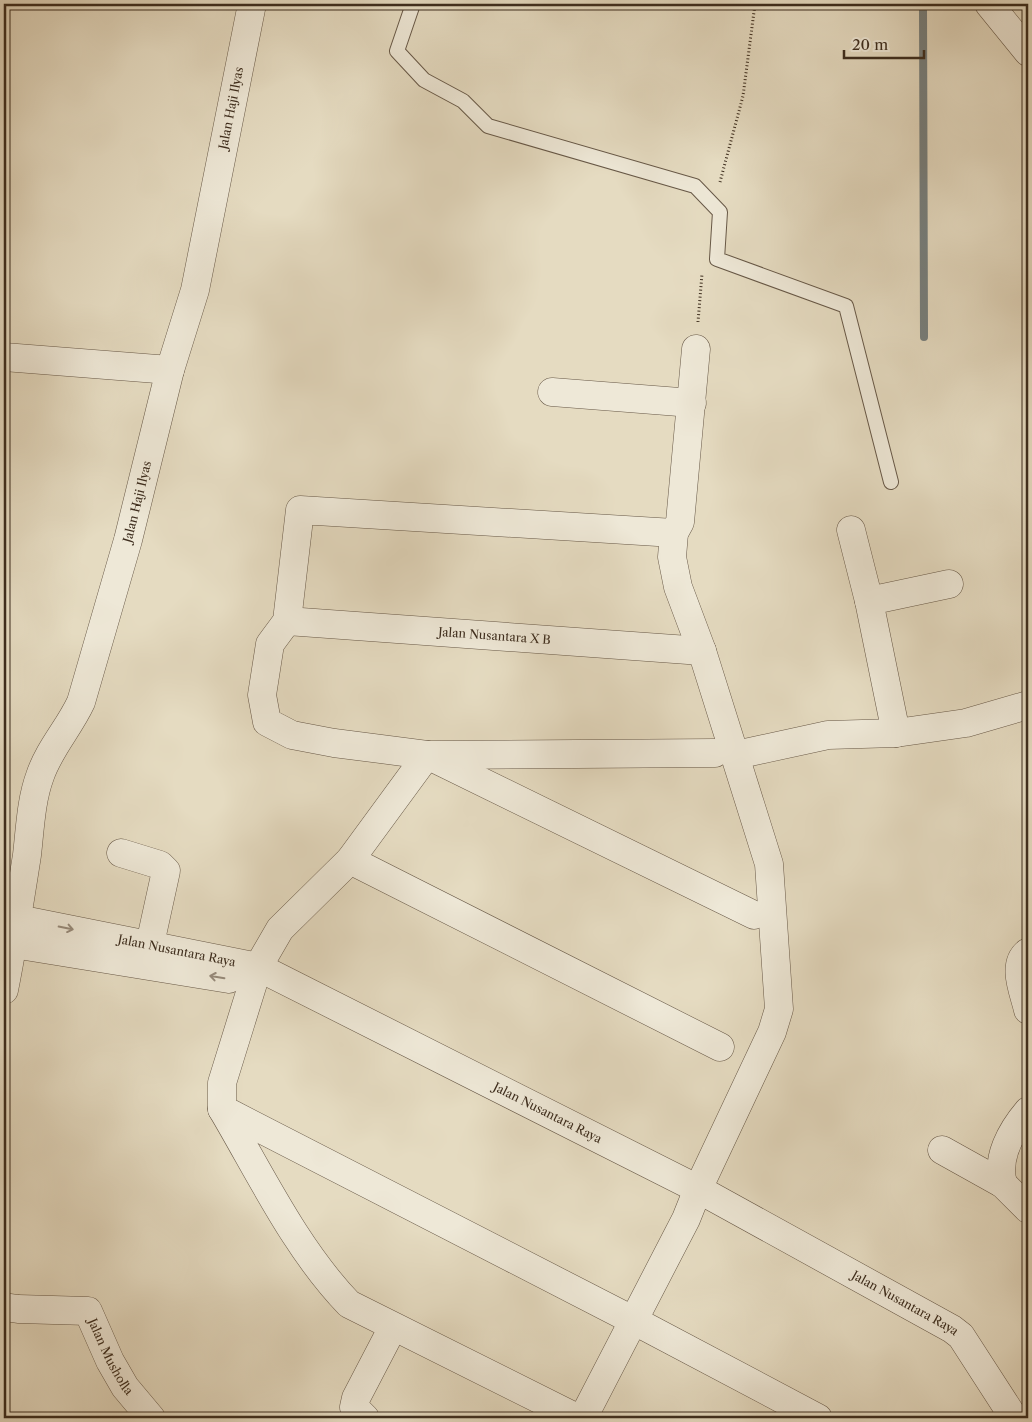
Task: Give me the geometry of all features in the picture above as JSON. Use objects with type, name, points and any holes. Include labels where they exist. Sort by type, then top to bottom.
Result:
[{"type":"street","name":"Jalan Haji Ilyas","points":[[4,990],[16,932],[39,776],[52,749],[72,721],[81,702],[128,540],[170,370],[195,290],[252,4]]},
{"type":"street","points":[[989,4],[1028,52]]},
{"type":"street","points":[[583,1418],[686,1218],[772,1032],[779,1009],[769,864],[726,754],[702,651],[678,587],[672,557],[674,533],[680,522],[696,349]]},
{"type":"street","points":[[4,357],[170,370]]},
{"type":"street","points":[[552,392],[692,402]]},
{"type":"street","points":[[674,533],[300,510],[287,621],[270,644],[262,696],[267,722],[292,735],[334,743],[427,755],[726,754],[828,735],[896,733],[966,723],[1028,705]]},
{"type":"street","points":[[851,530],[869,601],[896,733]]},
{"type":"street","points":[[869,601],[949,584]]},
{"type":"street","name":"Jalan Nusantara X B","points":[[287,621],[702,651]]},
{"type":"street","points":[[427,755],[350,860],[280,929],[255,975],[222,1083],[222,1109],[302,1246],[349,1304],[576,1418]]},
{"type":"street","points":[[427,755],[754,915]]},
{"type":"street","points":[[122,853],[160,864],[166,871],[150,944]]},
{"type":"street","points":[[350,860],[720,1047]]},
{"type":"street","name":"Jalan Nusantara Raya","points":[[16,932],[150,944],[255,975],[696,1195],[874,1294],[952,1329],[961,1336],[1014,1418]]},
{"type":"street","name":"Jalan Nusantara Raya","points":[[16,932],[255,975]]},
{"type":"street","points":[[1028,952],[1024,955],[1018,970],[1028,1010]]},
{"type":"street","points":[[222,1109],[818,1418]]},
{"type":"street","points":[[1003,1184],[1001,1176],[1003,1153],[1022,1118],[1028,1112]]},
{"type":"street","points":[[942,1150],[1003,1184],[1028,1209]]},
{"type":"street","name":"Jalan Nusantara Raya","points":[[874,1294],[938,1338],[952,1352],[994,1418]]},
{"type":"street","name":"Jalan Musholla","points":[[4,1307],[88,1311],[110,1361],[122,1381],[151,1418]]},
{"type":"street","points":[[365,1418],[354,1407],[356,1398],[393,1326]]},
{"type":"lane","points":[[413,4],[397,51],[424,80],[463,101],[488,126],[695,186],[720,212],[717,259],[846,306],[891,482]]},
{"type":"path","points":[[714,206],[725,156],[743,96],[755,4]]},
{"type":"path","points":[[696,349],[702,270]]},
{"type":"waterway","points":[[923,4],[924,337]]}]
